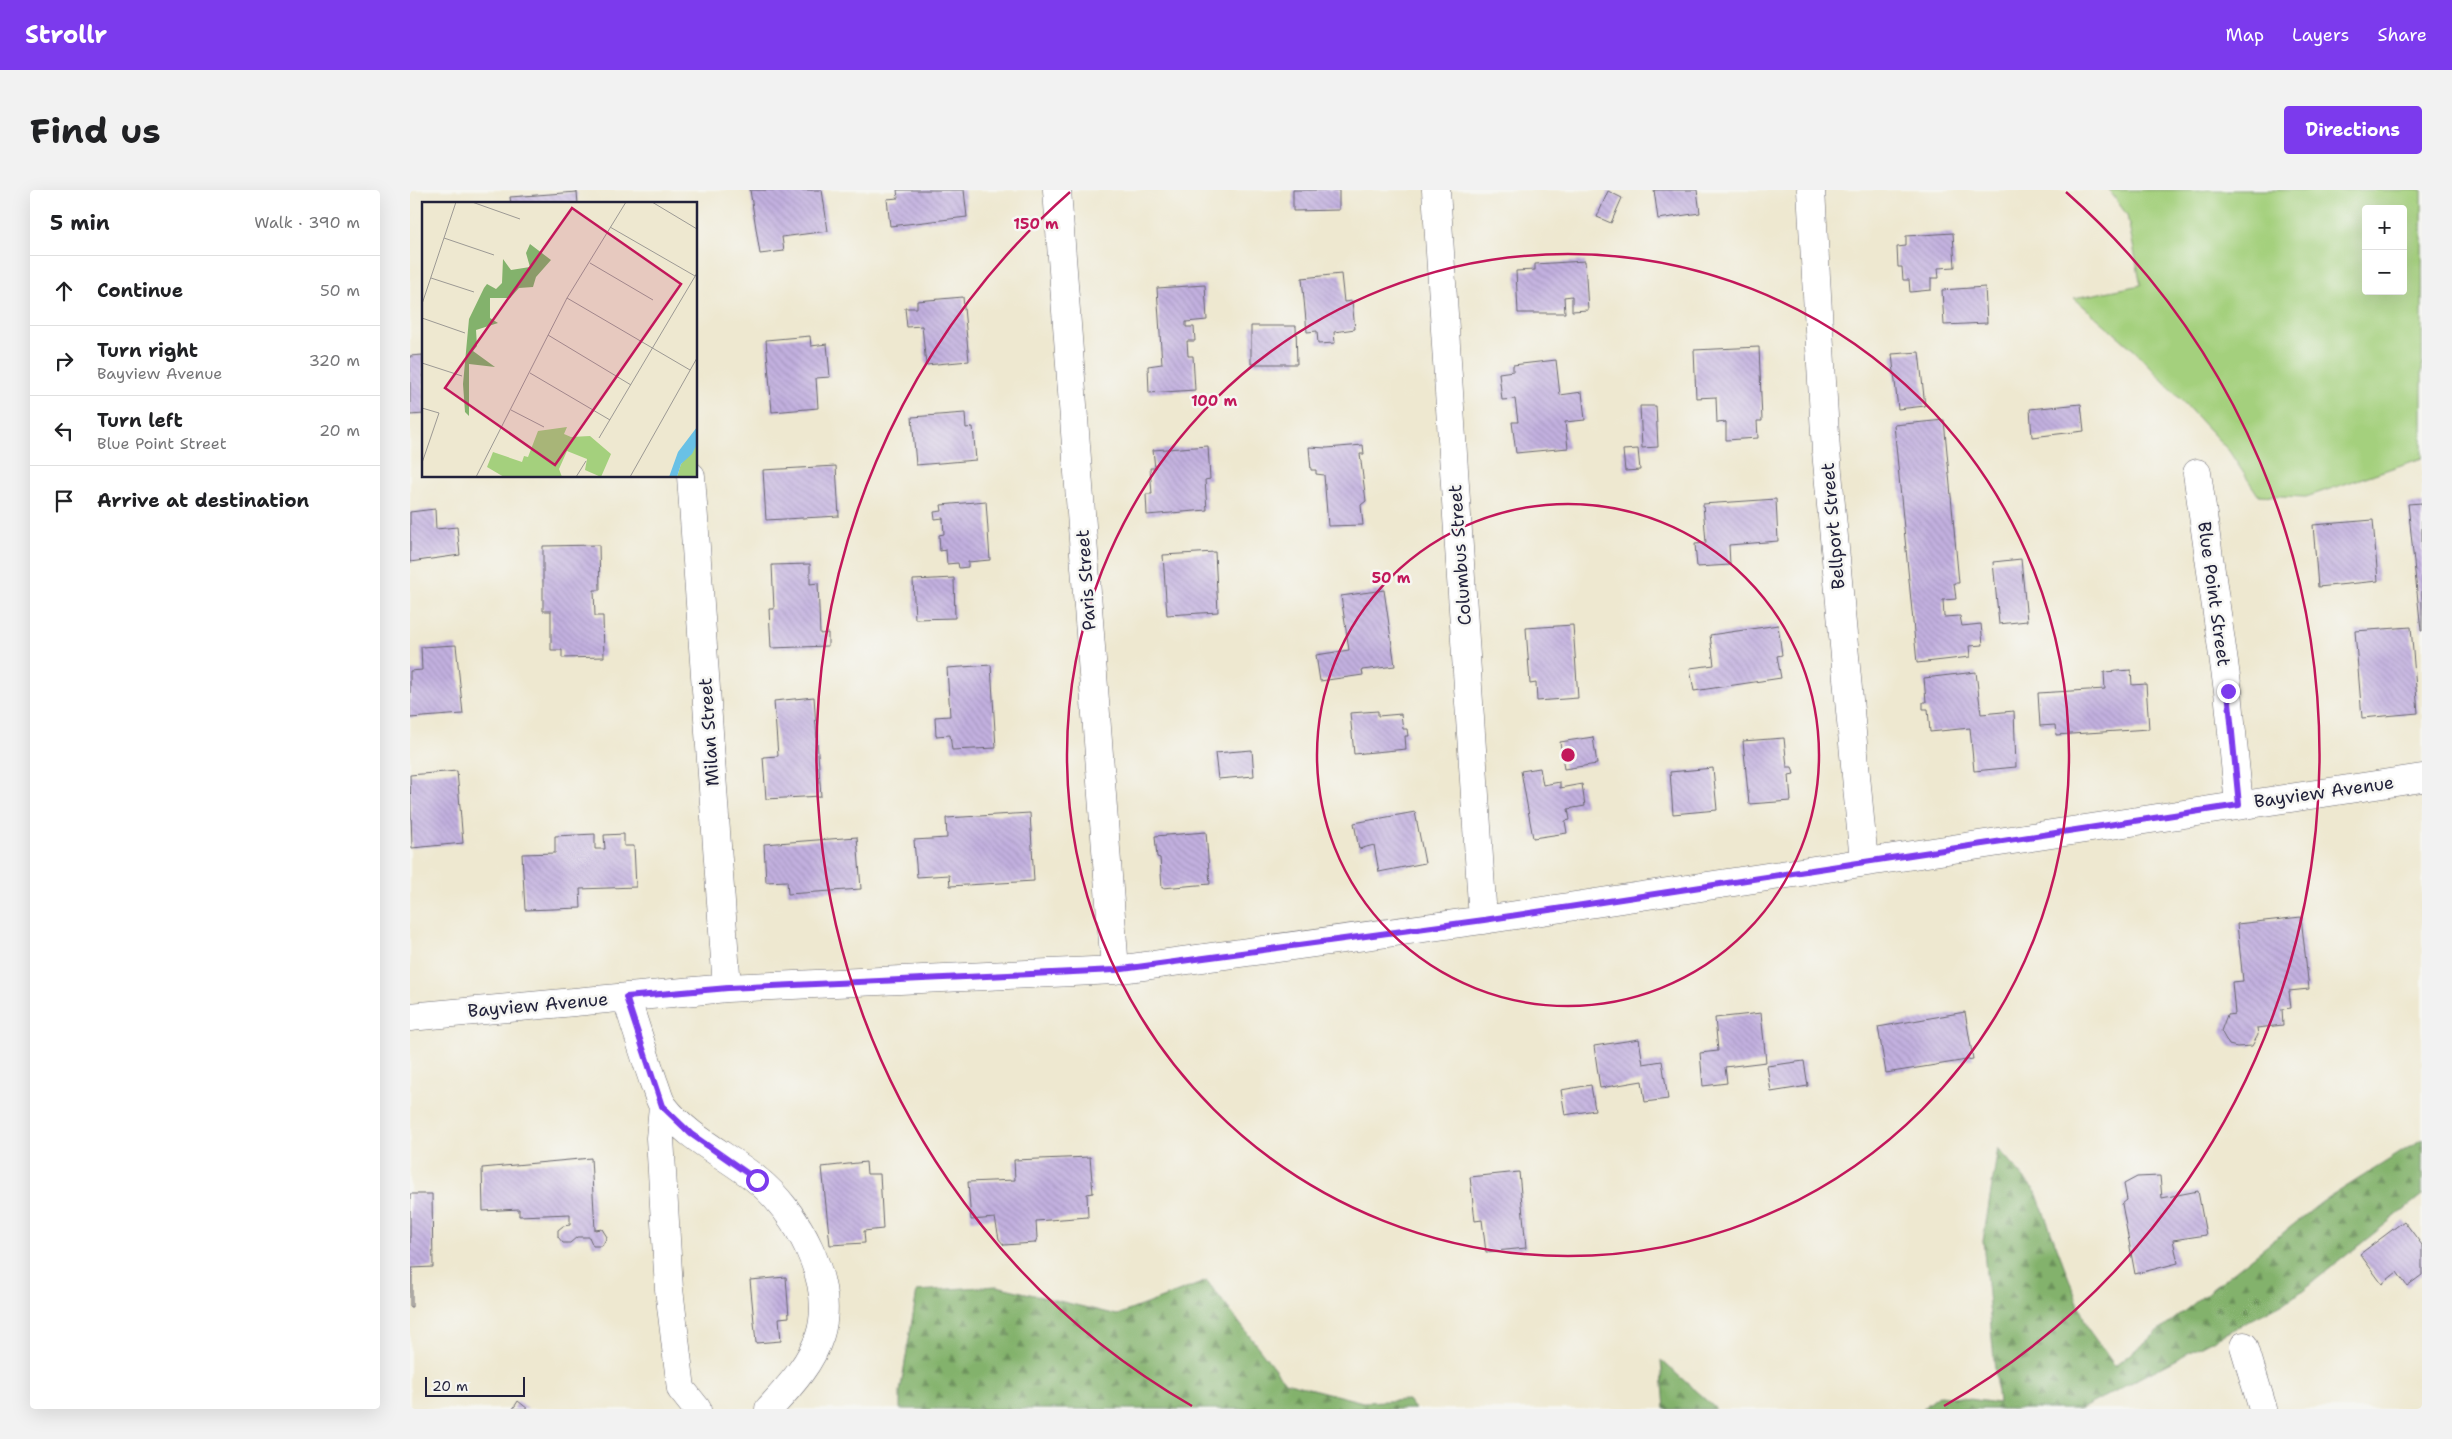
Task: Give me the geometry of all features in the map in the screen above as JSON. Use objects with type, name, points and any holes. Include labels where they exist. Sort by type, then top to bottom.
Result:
[{"type":"street","name":"Paris Street","points":[[1057,190],[1115,970]]},
{"type":"street","name":"Columbus Street","points":[[1436,190],[1484,920]]},
{"type":"street","name":"Bellport Street","points":[[1811,190],[1826,451],[1864,862]]},
{"type":"street","name":"Blue Point Street","points":[[2197,473],[2228,691],[2239,805]]},
{"type":"street","name":"Milan Street","points":[[691,478],[728,988]]},
{"type":"street","name":"Bayview Avenue","points":[[410,1017],[728,988],[1115,970],[1484,920],[2422,778]]},
{"type":"street","points":[[626,997],[662,1106],[660,1138],[670,1298],[681,1389],[697,1409]]},
{"type":"street","points":[[662,1106],[691,1134],[757,1180],[782,1202],[800,1232],[818,1273],[825,1305],[820,1336],[801,1372],[769,1409]]},
{"type":"street","points":[[2244,1346],[2263,1409]]},
{"type":"green space","points":[[2109,190],[2422,190],[2422,458],[2306,497],[2258,495],[2229,451],[2135,351],[2074,298],[2141,285],[2127,215]]},
{"type":"green space","points":[[2422,1139],[2422,1195],[2293,1298],[2081,1409],[1922,1409],[1940,1395],[1998,1403],[1983,1241],[1998,1148],[2036,1192],[2088,1329],[2115,1366],[2322,1202]]},
{"type":"green space","points":[[1207,1281],[1285,1382],[1363,1402],[1408,1400],[1415,1409],[900,1409],[900,1392],[917,1291],[997,1286],[1117,1315]]},
{"type":"green space","points":[[1661,1360],[1716,1409],[1665,1409]]},
{"type":"building","points":[[750,190],[822,190],[828,231],[782,237],[784,251],[760,254]]},
{"type":"building","points":[[897,190],[964,190],[967,217],[890,226],[887,199],[898,198]]},
{"type":"building","points":[[1293,190],[1339,190],[1339,210],[1293,211]]},
{"type":"building","points":[[1654,190],[1697,190],[1700,213],[1658,219]]},
{"type":"building","points":[[1608,191],[1622,198],[1611,223],[1597,217]]},
{"type":"building","points":[[577,192],[578,202],[511,202],[510,197]]},
{"type":"building","points":[[1953,233],[1955,267],[1938,268],[1939,278],[1931,278],[1931,290],[1910,292],[1909,280],[1903,280],[1902,267],[1898,267],[1897,247],[1906,246],[1906,236]]},
{"type":"building","points":[[1585,261],[1588,310],[1572,311],[1572,296],[1564,297],[1565,313],[1518,313],[1516,271],[1535,270],[1535,264]]},
{"type":"building","points":[[1341,274],[1344,302],[1352,301],[1355,329],[1334,332],[1335,343],[1318,344],[1317,331],[1307,332],[1302,278]]},
{"type":"building","points":[[1205,285],[1207,320],[1186,322],[1186,327],[1194,327],[1195,341],[1187,341],[1188,356],[1193,356],[1195,390],[1149,393],[1148,366],[1162,364],[1157,288]]},
{"type":"building","points":[[1985,287],[1987,323],[1944,325],[1942,290]]},
{"type":"building","points":[[963,297],[969,361],[926,365],[922,326],[907,327],[905,308],[917,308],[917,301]]},
{"type":"building","points":[[1251,326],[1296,326],[1297,364],[1251,364]]},
{"type":"building","points":[[810,336],[811,346],[827,344],[830,377],[816,378],[818,408],[772,412],[766,340]]},
{"type":"building","points":[[1759,347],[1762,421],[1757,421],[1758,438],[1726,440],[1726,422],[1717,423],[1716,397],[1696,398],[1694,350]]},
{"type":"building","points":[[1919,352],[1925,406],[1898,409],[1892,354]]},
{"type":"building","points":[[422,355],[422,414],[410,415],[410,356]]},
{"type":"building","points":[[1556,360],[1560,395],[1582,392],[1585,420],[1565,422],[1568,448],[1516,453],[1512,422],[1518,422],[1515,399],[1502,400],[1499,373],[1513,371],[1513,365]]},
{"type":"building","points":[[2081,404],[2084,431],[2032,437],[2030,409]]},
{"type":"building","points":[[1640,406],[1656,406],[1658,447],[1642,448]]},
{"type":"building","points":[[965,413],[966,428],[973,427],[976,460],[916,465],[912,417]]},
{"type":"building","points":[[1944,420],[1959,583],[1954,583],[1956,599],[1943,600],[1944,617],[1960,616],[1962,626],[1981,624],[1983,645],[1969,646],[1970,657],[1917,663],[1894,425]]},
{"type":"building","points":[[1363,445],[1364,454],[1360,454],[1366,501],[1361,505],[1363,525],[1328,526],[1324,475],[1316,474],[1316,470],[1311,470],[1309,447],[1327,448]]},
{"type":"building","points":[[1208,446],[1210,479],[1205,480],[1207,510],[1147,515],[1146,494],[1152,494],[1150,468],[1155,468],[1153,450]]},
{"type":"building","points":[[1638,449],[1640,470],[1625,471],[1623,450]]},
{"type":"building","points":[[836,466],[839,516],[766,520],[763,470]]},
{"type":"building","points":[[1776,499],[1778,541],[1729,545],[1730,565],[1697,567],[1695,544],[1706,543],[1703,504]]},
{"type":"building","points":[[986,501],[990,560],[968,562],[968,567],[959,568],[958,563],[947,564],[946,550],[940,551],[939,535],[944,534],[943,518],[935,519],[934,512],[942,511],[941,505]]},
{"type":"building","points":[[2422,503],[2422,631],[2421,631],[2408,504]]},
{"type":"building","points":[[435,509],[436,529],[457,527],[460,555],[410,562],[410,512]]},
{"type":"building","points":[[2373,520],[2378,581],[2318,587],[2313,525]]},
{"type":"building","points":[[599,545],[600,590],[594,590],[595,616],[603,616],[604,657],[562,658],[562,650],[551,650],[551,611],[543,611],[543,546]]},
{"type":"building","points":[[1215,552],[1218,612],[1167,615],[1163,555]]},
{"type":"building","points":[[2021,559],[2027,621],[1999,624],[1993,562]]},
{"type":"building","points":[[810,564],[810,584],[818,583],[820,634],[828,633],[828,646],[771,648],[769,609],[774,609],[772,565]]},
{"type":"building","points":[[954,578],[955,618],[915,619],[913,580]]},
{"type":"building","points":[[1384,590],[1395,666],[1362,670],[1363,675],[1320,681],[1316,655],[1349,650],[1341,596]]},
{"type":"building","points":[[1573,625],[1578,698],[1537,701],[1536,683],[1530,684],[1526,628]]},
{"type":"building","points":[[1778,625],[1782,655],[1777,656],[1781,678],[1694,691],[1690,668],[1714,665],[1710,635]]},
{"type":"building","points":[[2411,627],[2418,713],[2362,718],[2355,631]]},
{"type":"building","points":[[456,645],[463,714],[410,718],[410,671],[422,670],[421,647]]},
{"type":"building","points":[[991,665],[996,748],[952,750],[950,735],[936,736],[935,717],[950,716],[947,668]]},
{"type":"building","points":[[2131,670],[2132,685],[2146,684],[2149,729],[2056,735],[2055,725],[2040,726],[2038,693],[2105,689],[2104,672]]},
{"type":"building","points":[[1976,672],[1981,714],[2014,711],[2016,767],[1974,771],[1970,728],[1930,732],[1928,709],[1923,709],[1923,702],[1926,702],[1924,678]]},
{"type":"building","points":[[814,697],[821,796],[766,799],[763,757],[778,756],[774,701]]},
{"type":"building","points":[[1378,711],[1378,716],[1401,714],[1403,729],[1407,729],[1408,736],[1405,736],[1406,749],[1354,754],[1350,713]]},
{"type":"building","points":[[1593,737],[1597,764],[1564,769],[1560,742]]},
{"type":"building","points":[[1784,738],[1787,767],[1792,767],[1794,774],[1789,775],[1791,801],[1749,804],[1743,741]]},
{"type":"building","points":[[1252,750],[1254,776],[1218,779],[1215,753]]},
{"type":"building","points":[[1540,768],[1543,785],[1560,782],[1560,788],[1582,784],[1585,806],[1568,809],[1570,820],[1565,821],[1567,833],[1533,838],[1521,771]]},
{"type":"building","points":[[1713,768],[1717,810],[1673,814],[1670,772]]},
{"type":"building","points":[[457,771],[463,843],[412,848],[410,775]]},
{"type":"building","points":[[1415,812],[1425,863],[1379,872],[1374,845],[1359,849],[1354,823]]},
{"type":"building","points":[[1030,813],[1034,881],[950,886],[949,875],[917,877],[914,840],[947,838],[946,818]]},
{"type":"building","points":[[1206,832],[1210,884],[1162,888],[1160,858],[1157,857],[1155,836]]},
{"type":"building","points":[[595,834],[595,849],[605,849],[604,835],[624,834],[624,846],[634,846],[636,887],[580,889],[581,908],[525,910],[522,854],[555,853],[555,836]]},
{"type":"building","points":[[857,837],[861,889],[788,894],[787,881],[766,882],[764,844]]},
{"type":"building","points":[[2301,917],[2309,989],[2289,991],[2291,1008],[2282,1009],[2283,1025],[2257,1028],[2258,1035],[2252,1046],[2237,1047],[2229,1045],[2221,1031],[2227,1015],[2235,1014],[2232,982],[2243,981],[2237,924]]},
{"type":"building","points":[[1965,1012],[1973,1059],[1886,1073],[1878,1027]]},
{"type":"building","points":[[1761,1013],[1766,1062],[1725,1067],[1727,1083],[1703,1086],[1700,1053],[1718,1051],[1715,1018]]},
{"type":"building","points":[[1639,1039],[1643,1064],[1662,1061],[1668,1099],[1645,1102],[1642,1081],[1600,1088],[1594,1046]]},
{"type":"building","points":[[1804,1061],[1808,1086],[1771,1092],[1767,1066]]},
{"type":"building","points":[[1591,1085],[1595,1110],[1565,1115],[1561,1090]]},
{"type":"building","points":[[1090,1157],[1093,1193],[1087,1194],[1088,1217],[1036,1221],[1037,1238],[1035,1243],[1004,1245],[999,1239],[995,1218],[971,1220],[968,1182],[1015,1180],[1014,1160]]},
{"type":"building","points":[[591,1158],[595,1230],[602,1229],[607,1237],[602,1246],[593,1246],[589,1237],[577,1237],[570,1243],[563,1243],[558,1237],[558,1230],[563,1226],[570,1225],[570,1214],[519,1216],[519,1209],[483,1211],[482,1168]]},
{"type":"building","points":[[866,1162],[867,1174],[880,1174],[883,1229],[864,1231],[865,1243],[830,1245],[822,1167]]},
{"type":"building","points":[[1519,1172],[1526,1248],[1486,1252],[1482,1220],[1475,1221],[1470,1177]]},
{"type":"building","points":[[2160,1176],[2162,1198],[2198,1191],[2206,1235],[2173,1240],[2178,1263],[2135,1274],[2122,1204],[2127,1200],[2124,1184],[2137,1177]]},
{"type":"building","points":[[410,1194],[432,1194],[433,1267],[412,1268],[412,1307],[410,1307]]},
{"type":"building","points":[[2404,1221],[2422,1245],[2422,1275],[2407,1286],[2397,1272],[2382,1284],[2360,1254]]},
{"type":"building","points":[[786,1277],[789,1317],[779,1318],[781,1341],[756,1343],[750,1280]]},
{"type":"building","points":[[518,1401],[528,1409],[513,1409]]},
{"type":"route","points":[[757,1180],[691,1134],[662,1106],[626,997],[728,988],[1115,970],[1484,920],[2239,805],[2228,691]]}]
